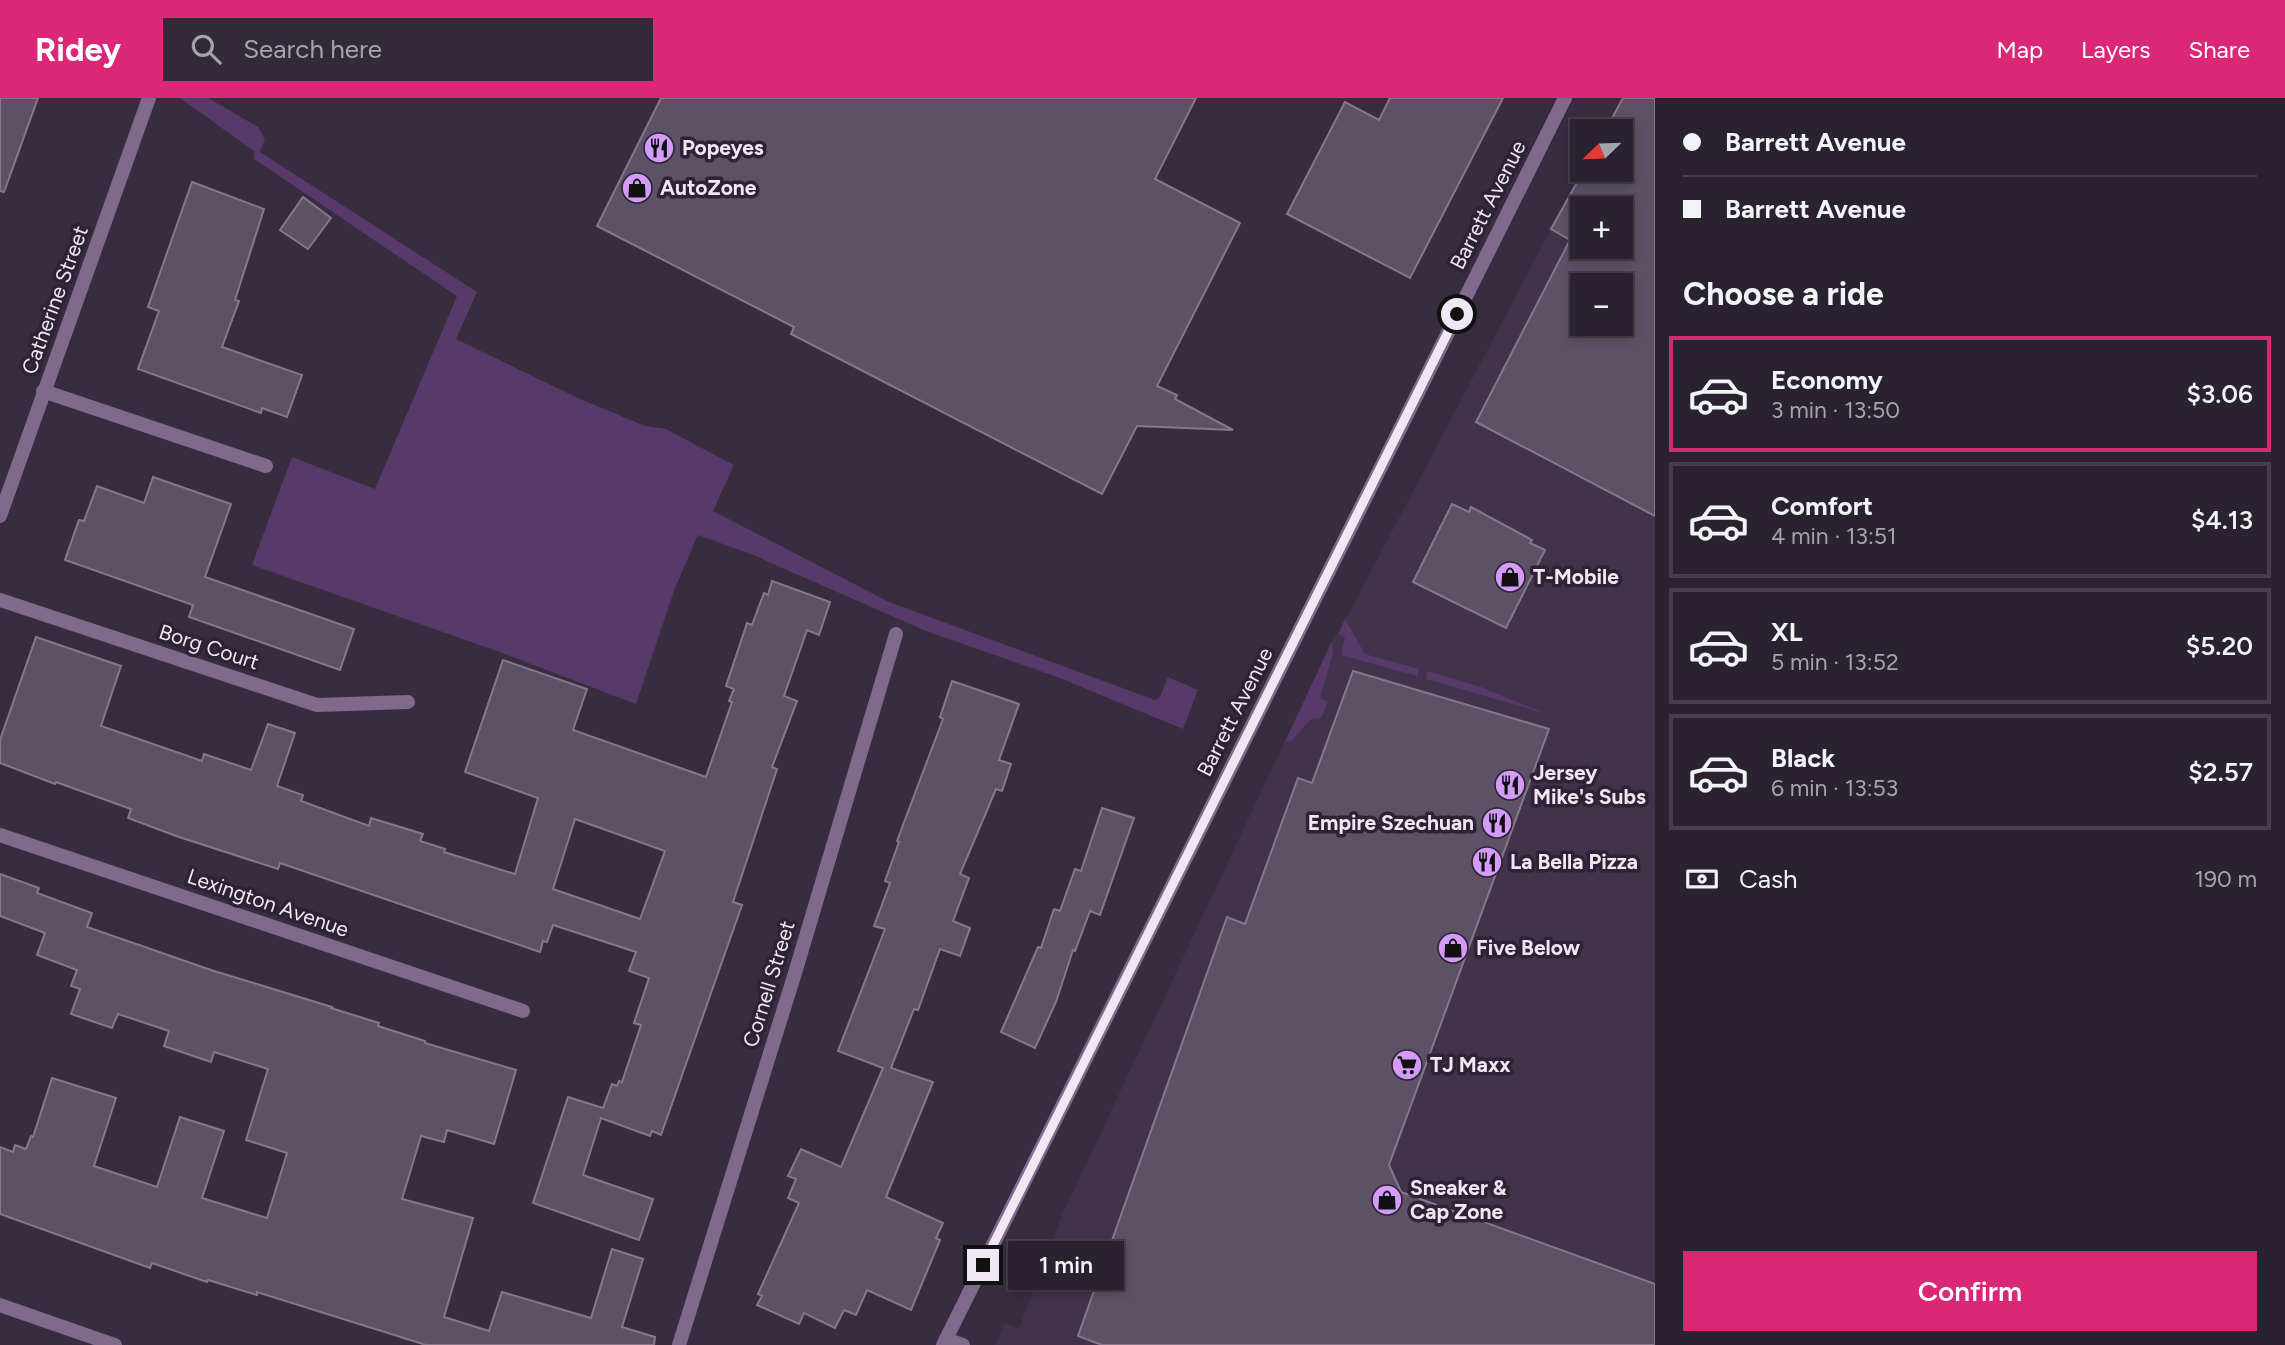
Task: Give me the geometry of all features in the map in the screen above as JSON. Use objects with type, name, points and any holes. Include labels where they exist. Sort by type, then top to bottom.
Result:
[{"type":"street","name":"Catherine Street","points":[[0,516],[149,98]]},
{"type":"street","name":"Barrett Avenue","points":[[945,1342],[1565,98]]},
{"type":"street","points":[[43,391],[266,466]]},
{"type":"street","name":"Borg Court","points":[[0,600],[317,705],[408,702]]},
{"type":"street","name":"Cornell Street","points":[[679,1345],[795,973],[896,634]]},
{"type":"street","name":"Lexington Avenue","points":[[0,835],[523,1011]]},
{"type":"street","points":[[0,1305],[115,1345]]},
{"type":"street","points":[[945,1342],[964,1345]]},
{"type":"shaded area","points":[[180,98],[208,98],[258,127],[265,139],[260,152],[477,292],[456,339],[580,399],[645,426],[666,429],[734,465],[713,511],[889,602],[1155,700],[1160,697],[1168,677],[1198,690],[1183,729],[1060,678],[926,631],[753,555],[698,535],[675,588],[636,704],[494,650],[252,565],[292,457],[375,489],[457,296],[254,159],[254,151]]},
{"type":"shaded area","points":[[1551,229],[1570,240],[1570,259],[1605,259],[1630,273],[1570,273],[1570,336],[1633,336],[1633,275],[1655,287],[1655,1345],[995,1345],[1005,1323],[1019,1328],[1063,1213],[1332,641]]},
{"type":"shaded area","points":[[1345,619],[1365,654],[1419,669],[1417,676],[1341,655],[1345,637],[1338,634]]},
{"type":"shaded area","points":[[1332,641],[1333,653],[1320,698],[1328,702],[1321,718],[1314,718],[1292,741],[1285,742]]},
{"type":"shaded area","points":[[1428,671],[1481,687],[1547,714],[1426,679]]},
{"type":"building","points":[[0,98],[38,98],[4,192],[0,191]]},
{"type":"building","points":[[661,98],[1196,98],[1155,179],[1240,223],[1157,386],[1177,395],[1175,399],[1233,430],[1137,426],[1102,494],[791,334],[794,327],[597,226]]},
{"type":"building","points":[[1390,98],[1503,98],[1410,278],[1287,214],[1345,102],[1379,120]]},
{"type":"building","points":[[1623,98],[1655,98],[1655,516],[1476,422],[1570,240],[1551,229],[1577,182],[1633,182],[1633,119],[1612,119]]},
{"type":"building","points":[[192,182],[264,209],[235,300],[239,301],[222,347],[302,375],[287,417],[262,408],[261,413],[138,369],[159,311],[148,307]]},
{"type":"building","points":[[303,197],[331,218],[308,249],[280,230]]},
{"type":"building","points":[[153,477],[231,504],[205,577],[354,629],[340,670],[189,617],[193,605],[65,560],[79,520],[84,521],[97,486],[144,503]]},
{"type":"building","points":[[1452,504],[1469,512],[1471,507],[1532,540],[1530,543],[1545,550],[1506,628],[1413,582]]},
{"type":"building","points":[[772,581],[830,602],[819,635],[807,630],[784,696],[797,701],[772,767],[777,769],[733,902],[742,905],[661,1135],[652,1131],[650,1136],[601,1118],[583,1175],[653,1199],[639,1240],[533,1203],[568,1097],[603,1108],[612,1084],[617,1086],[619,1081],[622,1082],[641,1025],[634,1023],[649,978],[629,971],[636,952],[553,925],[540,952],[280,863],[278,869],[176,836],[128,818],[131,809],[0,763],[0,740],[36,637],[121,666],[101,726],[202,761],[204,754],[251,770],[268,724],[295,733],[277,786],[303,795],[301,801],[369,826],[371,818],[423,834],[420,841],[445,849],[444,852],[515,874],[538,798],[465,772],[503,660],[587,689],[573,730],[706,777],[732,702],[729,701],[734,689],[726,686],[747,623],[752,625],[764,593],[768,595]],"holes":[[[575,819],[665,851],[640,919],[553,889]]]},
{"type":"building","points":[[1353,671],[1549,729],[1389,1165],[1401,1192],[1655,1284],[1655,1345],[1102,1345],[1078,1336],[1227,917],[1245,924],[1298,778],[1312,783]]},
{"type":"building","points":[[952,681],[1019,704],[999,760],[1011,764],[1002,791],[996,789],[960,874],[969,878],[953,921],[970,928],[960,956],[940,949],[918,1010],[914,1009],[891,1068],[933,1082],[886,1197],[943,1223],[936,1238],[940,1240],[911,1310],[867,1290],[856,1315],[844,1310],[835,1328],[804,1313],[799,1324],[757,1305],[762,1296],[758,1294],[799,1203],[788,1198],[796,1179],[788,1176],[801,1149],[841,1167],[883,1068],[838,1051],[885,929],[874,926],[890,883],[885,881],[899,842],[897,841],[943,719],[940,717]]},
{"type":"building","points":[[1102,808],[1134,818],[1100,915],[1090,911],[1075,951],[1073,950],[1056,1002],[1035,1048],[1001,1032],[1038,947],[1041,948],[1054,909],[1060,911],[1075,869],[1081,871]]},
{"type":"building","points":[[0,874],[39,888],[37,893],[92,913],[87,927],[211,970],[379,1023],[378,1026],[425,1043],[516,1070],[494,1144],[447,1130],[444,1142],[421,1136],[402,1199],[473,1218],[444,1317],[489,1331],[502,1292],[591,1318],[612,1249],[643,1259],[622,1327],[655,1337],[654,1345],[426,1345],[257,1292],[257,1295],[208,1280],[207,1282],[152,1263],[150,1268],[0,1214],[0,1147],[13,1152],[15,1145],[26,1149],[31,1136],[33,1137],[52,1078],[116,1098],[94,1166],[157,1187],[180,1117],[224,1131],[202,1198],[267,1218],[287,1153],[246,1140],[268,1069],[214,1052],[211,1062],[164,1046],[169,1031],[118,1014],[112,1028],[71,1014],[80,989],[71,986],[77,970],[37,955],[45,933],[0,916]]},
{"type":"place","name":"Popeyes","points":[[659,148]]},
{"type":"place","name":"AutoZone","points":[[637,188]]},
{"type":"place","name":"T-Mobile","points":[[1510,577]]},
{"type":"place","name":"Jersey Mike's Subs","points":[[1510,785]]},
{"type":"place","name":"Empire Szechuan","points":[[1497,823]]},
{"type":"place","name":"La Bella Pizza","points":[[1487,862]]},
{"type":"place","name":"Five Below","points":[[1453,948]]},
{"type":"place","name":"TJ Maxx","points":[[1407,1065]]},
{"type":"place","name":"Sneaker & Cap Zone","points":[[1387,1200]]},
{"type":"route","points":[[983,1265],[1457,314]]}]
